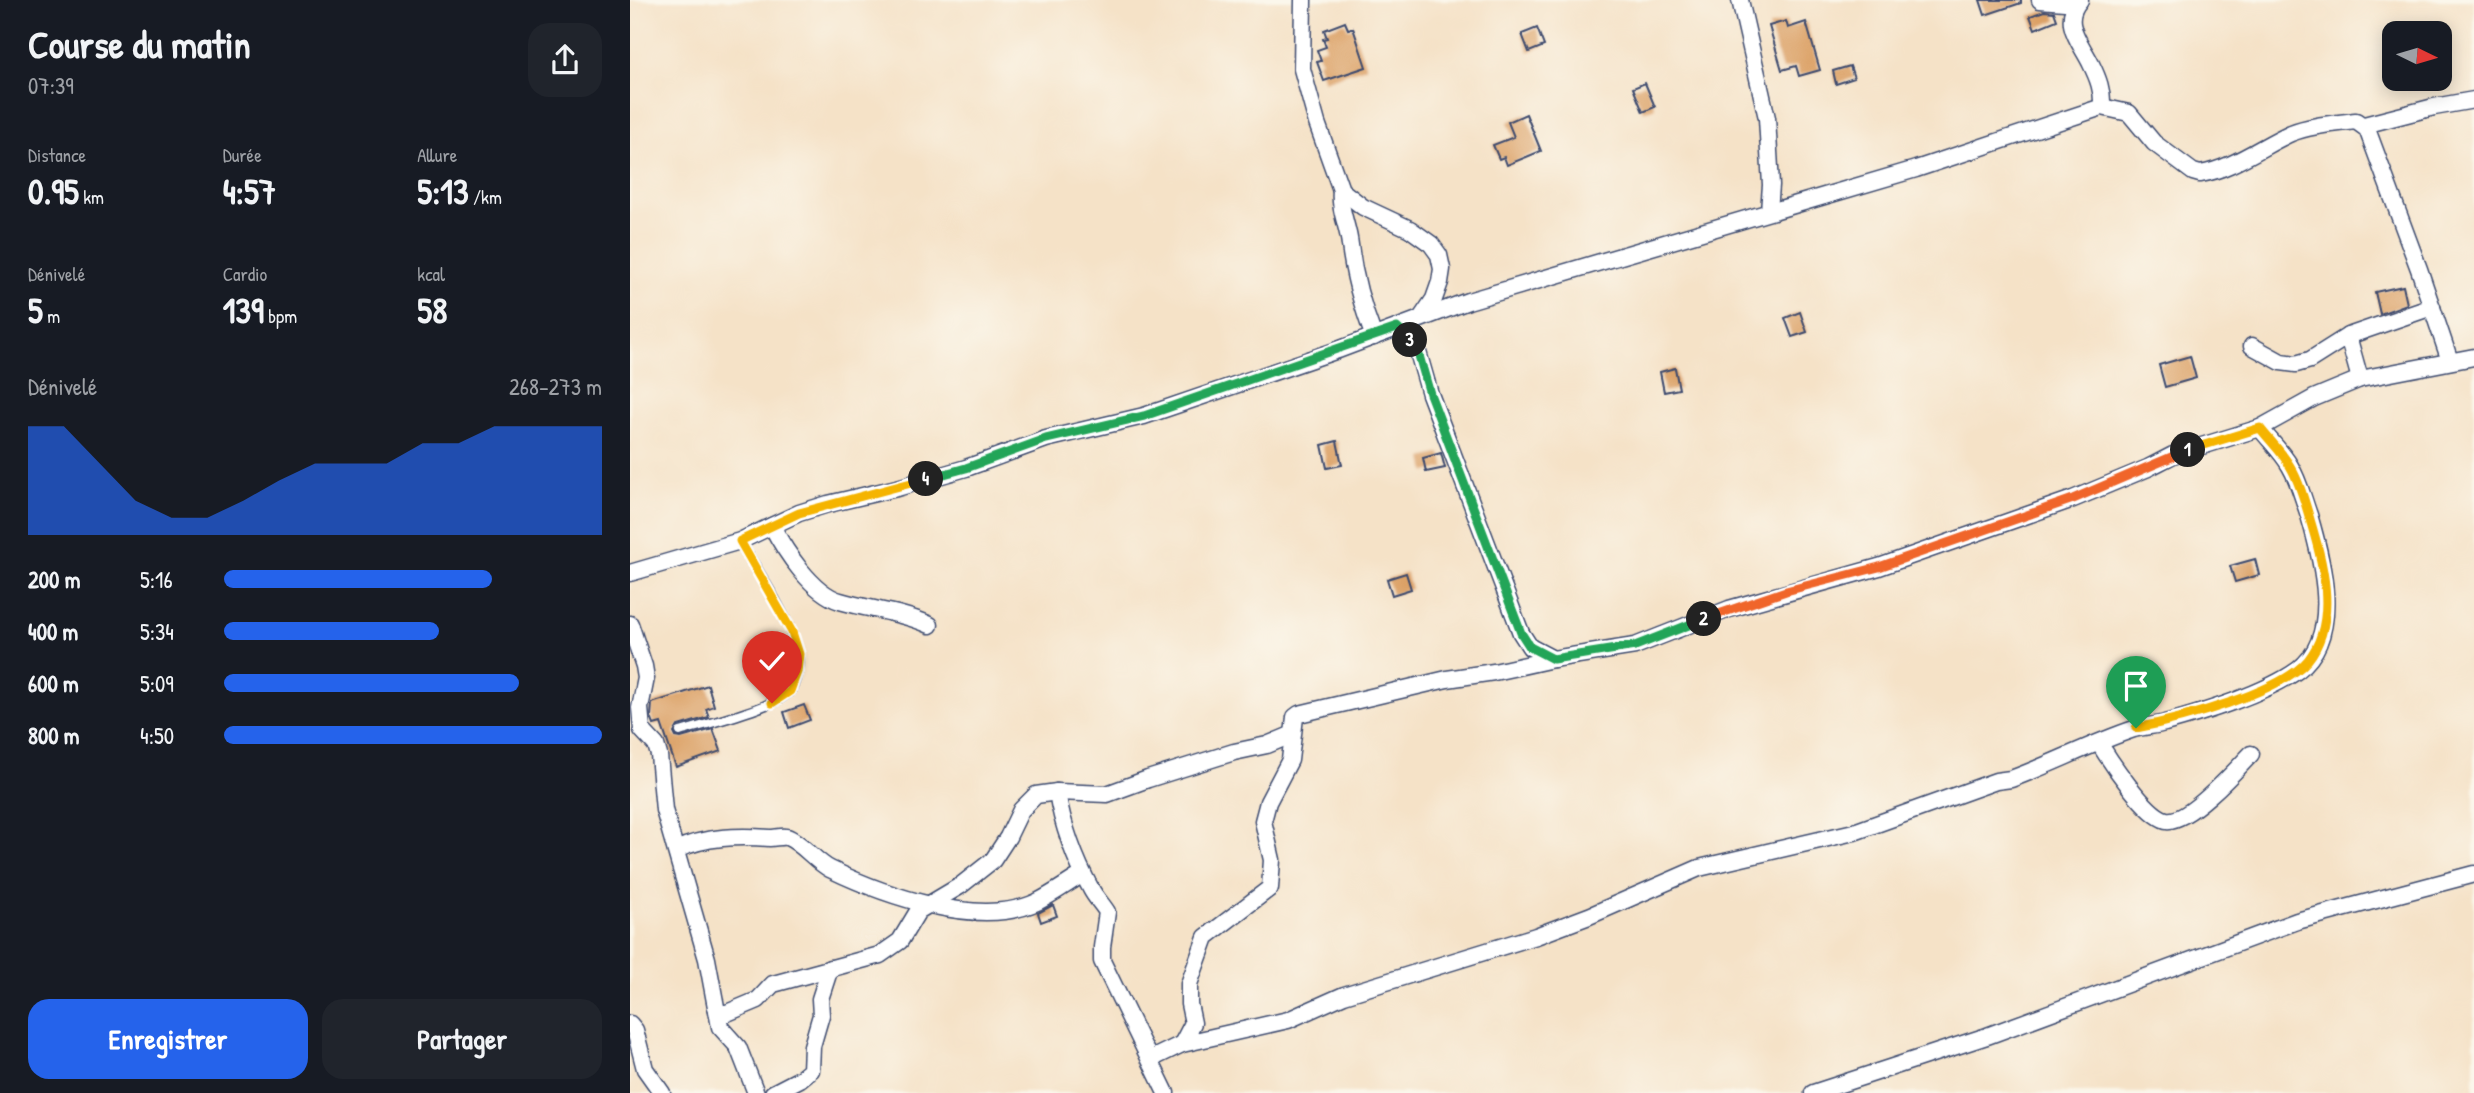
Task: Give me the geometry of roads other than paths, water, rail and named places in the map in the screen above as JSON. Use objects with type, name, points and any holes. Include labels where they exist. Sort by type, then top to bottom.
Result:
[{"type":"street","points":[[1303,0],[1302,69],[1317,123],[1341,190],[1340,203],[1350,245],[1350,257],[1359,297],[1374,337]]},
{"type":"street","points":[[1740,0],[1767,118],[1771,185],[1769,211]]},
{"type":"street","points":[[2040,0],[2079,2],[2071,21],[2073,33],[2099,82],[2102,107]]},
{"type":"street","points":[[630,573],[740,541],[799,513],[966,468],[1046,439],[1144,416],[1374,337],[1468,301],[1916,169],[2102,107],[2129,113],[2154,143],[2193,172],[2200,174],[2246,157],[2295,132],[2316,126],[2356,121],[2364,125],[2474,100]]},
{"type":"street","points":[[2364,125],[2402,221],[2450,361]]},
{"type":"street","points":[[1341,190],[1363,206],[1410,229],[1431,244],[1439,255],[1442,270],[1440,282],[1434,299],[1421,318]]},
{"type":"street","points":[[2252,346],[2281,362],[2296,364],[2310,360],[2348,336],[2432,307]]},
{"type":"street","points":[[1397,328],[1418,352],[1430,394],[1527,642],[1530,647],[1553,659]]},
{"type":"street","points":[[2348,336],[2360,379]]},
{"type":"street","points":[[1182,1044],[1193,1023],[1189,984],[1206,937],[1270,888],[1272,860],[1263,821],[1268,802],[1290,760],[1291,735],[1295,718],[1299,714],[1447,679],[1635,646],[1729,609],[1879,567],[2073,499],[2173,455],[2260,428],[2314,398],[2360,379],[2474,357]]},
{"type":"street","points":[[1151,1059],[1182,1044],[1288,1020],[1344,995],[1536,936],[1589,916],[1699,867],[1854,832],[1996,781],[2011,779],[2136,728],[2164,723],[2256,692],[2298,670],[2318,645],[2325,613],[2325,588],[2313,531],[2290,466],[2260,428]]},
{"type":"street","points":[[772,526],[786,553],[822,590],[838,601],[913,617],[930,625]]},
{"type":"street","points":[[630,624],[646,678],[636,732],[656,745],[664,810],[707,959],[720,1027],[738,1047],[756,1093]]},
{"type":"street","points":[[1518,668],[1527,642]]},
{"type":"street","points":[[717,1011],[727,1013],[758,1000],[773,984],[880,955],[890,949],[900,941],[918,911],[960,886],[993,860],[1029,799],[1036,795],[1058,792],[1107,794],[1234,752],[1267,745],[1291,735]]},
{"type":"street","points":[[2099,743],[2115,770],[2154,814],[2166,820],[2187,813],[2230,777],[2251,754]]},
{"type":"street","points":[[1058,792],[1060,808],[1083,874],[1107,912],[1102,961],[1166,1093]]},
{"type":"street","points":[[676,850],[704,841],[737,836],[787,838],[825,866],[850,878],[929,904],[975,912],[1005,911],[1036,902],[1083,874]]},
{"type":"street","points":[[1813,1093],[1987,1036],[2297,921],[2474,874]]},
{"type":"street","points":[[773,1093],[811,1070],[812,1046],[821,1015],[820,999],[830,968]]},
{"type":"street","points":[[807,975],[820,999]]},
{"type":"street","points":[[630,1024],[635,1031],[645,1069],[662,1093]]},
{"type":"lane","points":[[680,732],[772,703],[790,691],[797,672],[799,654],[792,632],[740,541]]}]
